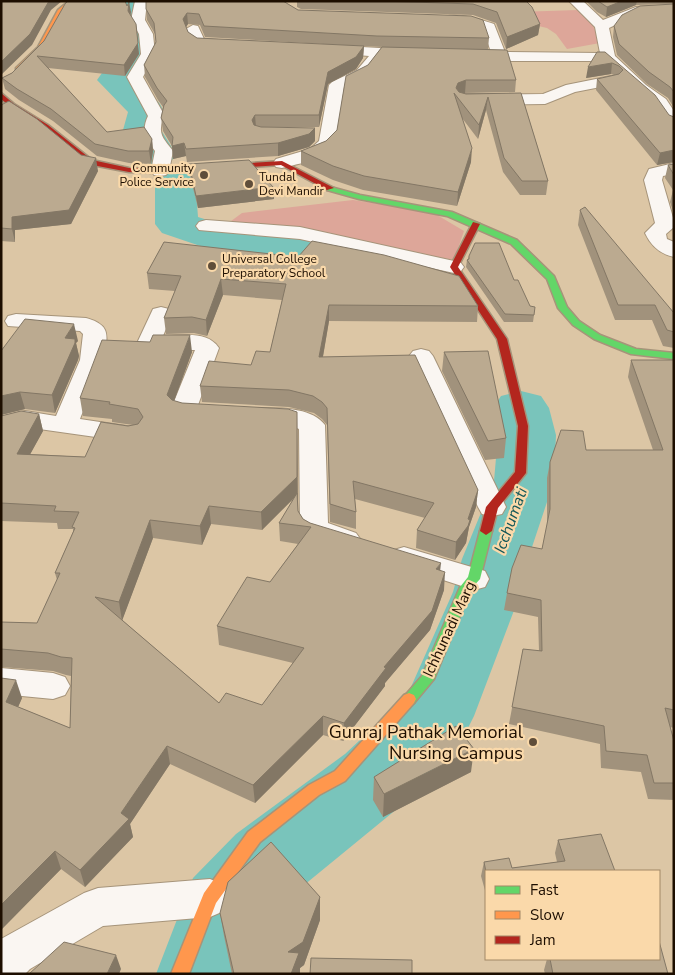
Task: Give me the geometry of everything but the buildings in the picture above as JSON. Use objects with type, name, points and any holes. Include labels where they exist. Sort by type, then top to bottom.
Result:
[{"type":"street","points":[[8,80],[40,48],[60,11],[72,1]]},
{"type":"street","points":[[141,1],[138,20],[146,34],[148,54],[135,77],[141,90],[153,107],[156,116],[151,126],[152,135],[164,151],[160,171]]},
{"type":"street","points":[[575,1],[602,26],[608,57],[641,88],[667,102],[674,123]]},
{"type":"street","points":[[602,26],[624,13],[637,10],[674,9]]},
{"type":"street","points":[[434,20],[469,15],[489,27],[500,57]]},
{"type":"street","points":[[193,30],[198,43],[245,46]]},
{"type":"street","points":[[310,49],[424,55]]},
{"type":"street","points":[[5,104],[46,126],[90,162],[128,170],[160,171],[282,163],[316,153],[326,142],[337,85],[362,73],[377,54]]},
{"type":"street","points":[[462,56],[608,57]]},
{"type":"street","points":[[584,58],[674,130]]},
{"type":"street","points":[[474,100],[545,99],[571,88],[611,81]]},
{"type":"street","points":[[308,134],[327,134]]},
{"type":"street","points":[[282,163],[324,186],[358,197],[449,214],[514,242],[551,278],[562,308],[576,323],[597,337],[634,352],[674,356]]},
{"type":"street","points":[[674,168],[655,173],[653,180],[665,225],[655,232],[659,242],[674,251]]},
{"type":"street","points":[[206,226],[300,233],[454,267],[476,224]]},
{"type":"street","name":"Ichhunadi Marg","points":[[180,974],[210,898],[254,837],[314,790],[340,776],[427,679],[466,586],[474,578],[492,507],[520,472],[523,426],[502,339],[454,267]]},
{"type":"street","points":[[161,314],[150,341],[152,343],[202,343],[207,348],[184,411],[290,417],[304,420],[312,425],[314,528],[321,532],[474,578]]},
{"type":"street","points":[[16,321],[86,325],[95,332],[92,360],[65,425]]},
{"type":"street","points":[[421,356],[492,507]]},
{"type":"street","points":[[1,424],[25,419],[130,434]]},
{"type":"street","points":[[1,681],[52,686]]},
{"type":"street","points":[[1,968],[15,954],[98,907],[210,898]]},
{"type":"shaded area","points":[[578,10],[592,23],[600,43],[567,49],[556,34],[547,28],[534,25],[517,12]]},
{"type":"shaded area","points":[[353,200],[432,212],[464,231],[454,260],[302,232],[227,224],[242,213]]},
{"type":"waterway","name":"Icchumati","points":[[132,1],[132,9],[126,29],[137,45],[137,58],[129,68],[114,80],[144,108],[146,113],[142,130],[157,154]]},
{"type":"waterway","name":"Icchumati","points":[[175,178],[177,224],[212,237],[308,245],[391,263]]},
{"type":"waterway","name":"Icchumati","points":[[203,974],[225,908],[267,862],[374,779],[436,716],[487,592],[495,559],[524,481],[527,435],[521,408]]},
{"type":"traffic: fast","points":[[330,188],[359,197],[449,214],[514,242],[551,278],[563,308],[576,323],[597,337],[634,352],[674,356]]},
{"type":"traffic: fast","points":[[409,699],[427,679],[466,587],[474,579],[486,531]]},
{"type":"traffic: slow","points":[[18,69],[40,48],[60,11],[73,1]]},
{"type":"traffic: slow","points":[[180,974],[210,898],[254,837],[314,790],[340,776],[409,699]]},
{"type":"traffic: jam","points":[[1,95],[12,105],[46,126],[90,162],[129,170],[160,171],[282,163],[330,188]]},
{"type":"traffic: jam","points":[[476,224],[454,267],[502,339],[523,426],[520,473],[492,507],[486,531]]},
{"type":"place","name":"Community Police Service","points":[[204,175]]},
{"type":"place","name":"Tundal Devi Mandir","points":[[249,184]]},
{"type":"place","name":"Universal College Preparatory School","points":[[212,266]]},
{"type":"place","name":"Gunraj Pathak Memorial Nursing Campus","points":[[533,742]]}]
